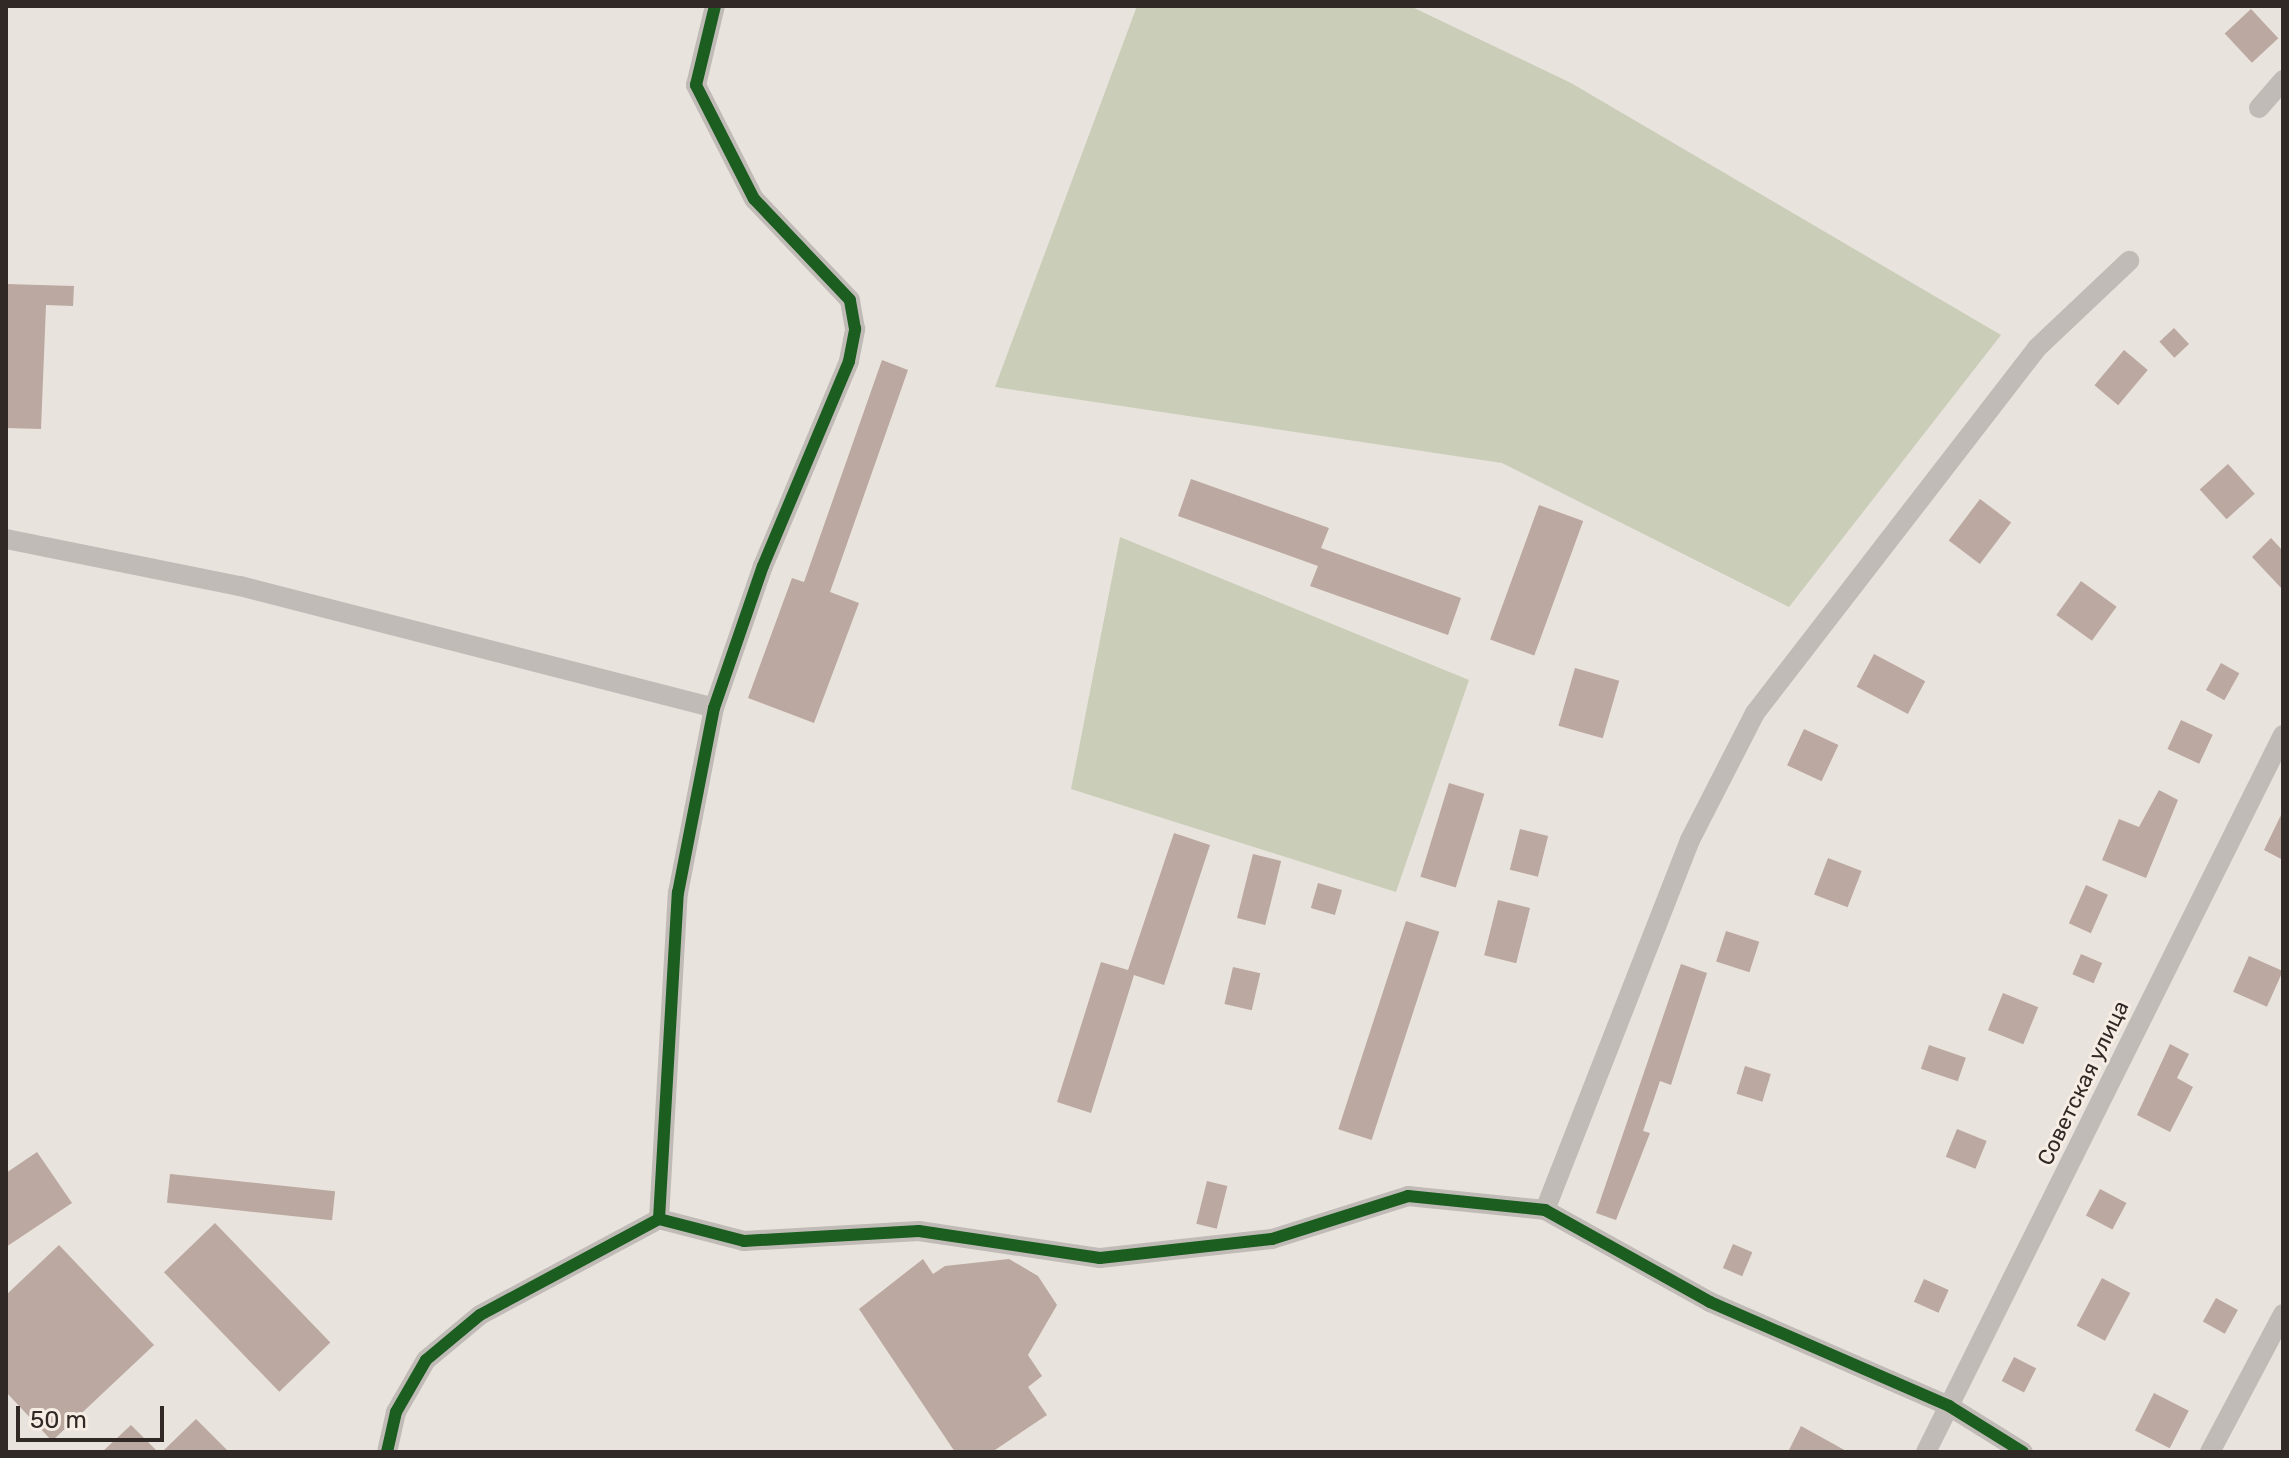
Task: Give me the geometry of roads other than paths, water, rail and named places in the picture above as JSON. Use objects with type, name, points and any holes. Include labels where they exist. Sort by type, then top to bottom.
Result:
[{"type":"street","points":[[659,1219],[678,893],[714,708],[763,566],[849,361],[855,329],[850,300],[754,199],[696,85],[715,6]]},
{"type":"street","points":[[2259,108],[2283,80]]},
{"type":"street","points":[[1545,1210],[1690,840],[1755,713],[2037,348],[2129,261]]},
{"type":"street","points":[[6,539],[240,586],[714,708]]},
{"type":"street","name":"Советская улица","points":[[1926,1452],[2283,735]]},
{"type":"street","points":[[387,1452],[396,1412],[426,1360],[480,1315],[659,1219],[744,1241],[919,1231],[1100,1258],[1272,1239],[1408,1196],[1545,1210],[1710,1302],[1949,1406],[2023,1452]]},
{"type":"street","points":[[2210,1452],[2283,1314]]}]
